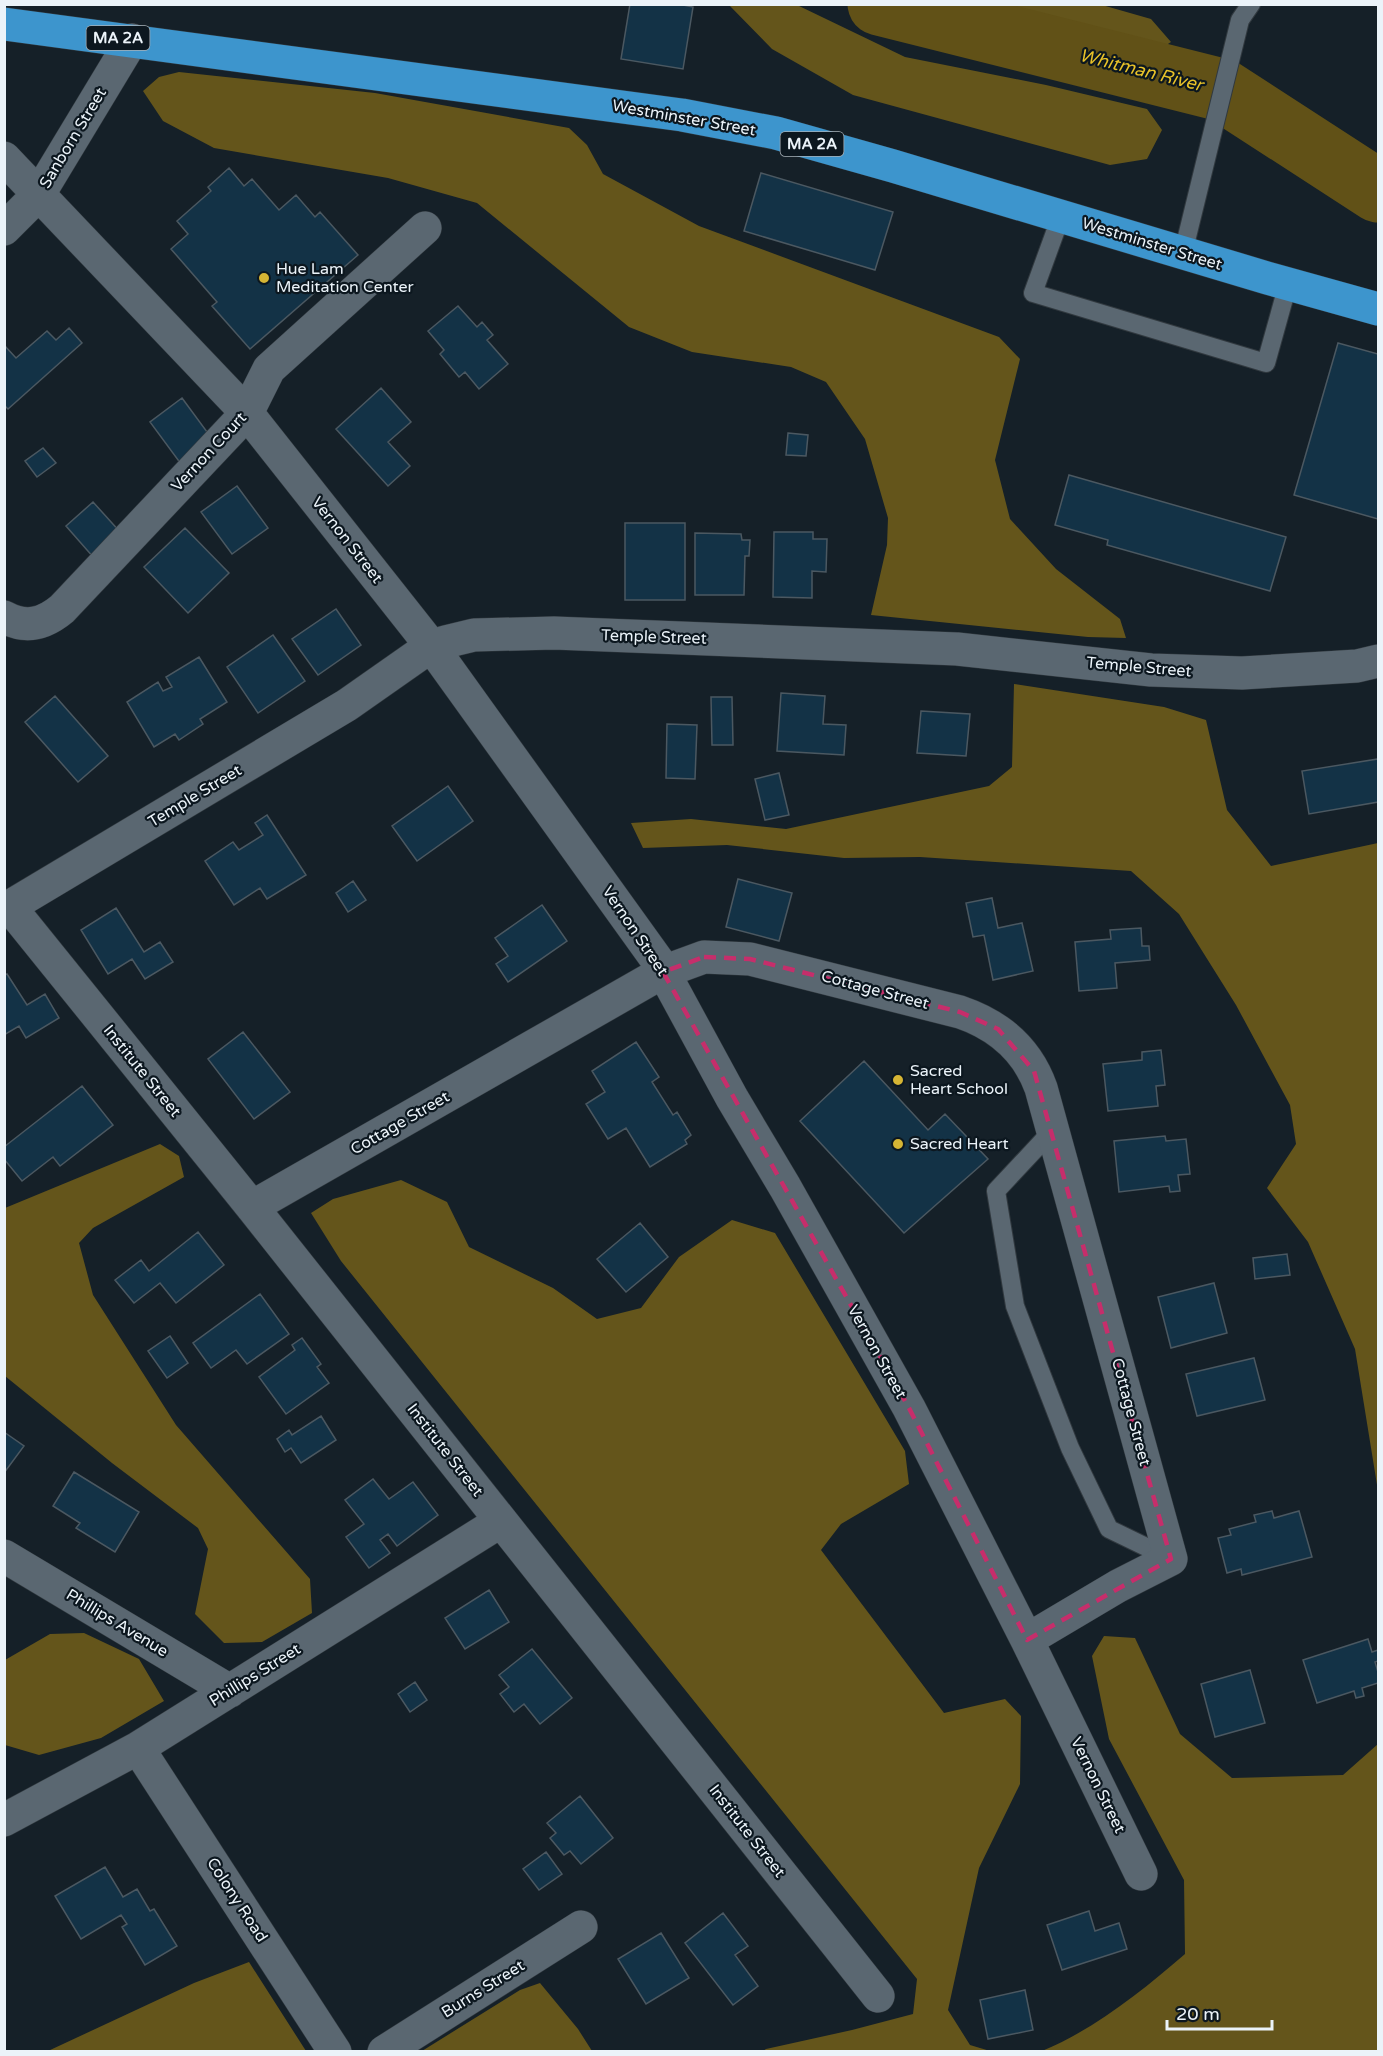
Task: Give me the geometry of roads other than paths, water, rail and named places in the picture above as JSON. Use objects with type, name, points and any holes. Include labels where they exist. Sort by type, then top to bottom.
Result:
[{"type":"highway","name":"Westminster Street","points":[[4,24],[682,115],[776,134],[1378,309]]},
{"type":"street","name":"Sanborn Street","points":[[4,229],[39,194],[132,40]]},
{"type":"street","name":"Vernon Street","points":[[4,158],[247,413],[432,647],[657,960],[732,1098],[785,1187],[909,1408],[1028,1640],[1141,1874]]},
{"type":"street","name":"Vernon Court","points":[[4,617],[28,625],[48,619],[62,609],[247,413],[269,369],[425,228]]},
{"type":"street","name":"Temple Street","points":[[7,908],[347,705],[432,647],[474,635],[554,633],[957,648],[1162,670],[1242,673],[1357,666],[1378,661]]},
{"type":"street","name":"Institute Street","points":[[7,908],[252,1207],[878,1996]]},
{"type":"street","name":"Cottage Street","points":[[252,1207],[663,972],[704,957],[750,959],[977,1018],[1004,1034],[1027,1060],[1039,1082],[1171,1559]]},
{"type":"street","name":"Phillips Street","points":[[4,1820],[138,1748],[501,1521]]},
{"type":"street","name":"Phillips Avenue","points":[[4,1556],[230,1691]]},
{"type":"street","points":[[1028,1640],[1118,1586],[1171,1559]]},
{"type":"street","name":"Colony Road","points":[[138,1748],[336,2052]]},
{"type":"street","name":"Burns Street","points":[[384,2052],[582,1927]]},
{"type":"lane","points":[[1183,253],[1240,20],[1251,4]]},
{"type":"lane","points":[[1061,216],[1033,293],[1266,363],[1288,284]]},
{"type":"lane","points":[[1053,1130],[996,1191],[1015,1306],[1070,1448],[1109,1529],[1171,1559]]},
{"type":"waterway","name":"Whitman River","points":[[879,4],[1222,90],[1378,191]]},
{"type":"place","name":"Hue Lam Meditation Center","points":[[264,278]]},
{"type":"place","name":"Sacred Heart School","points":[[898,1080]]},
{"type":"place","name":"Sacred Heart","points":[[898,1144]]}]
